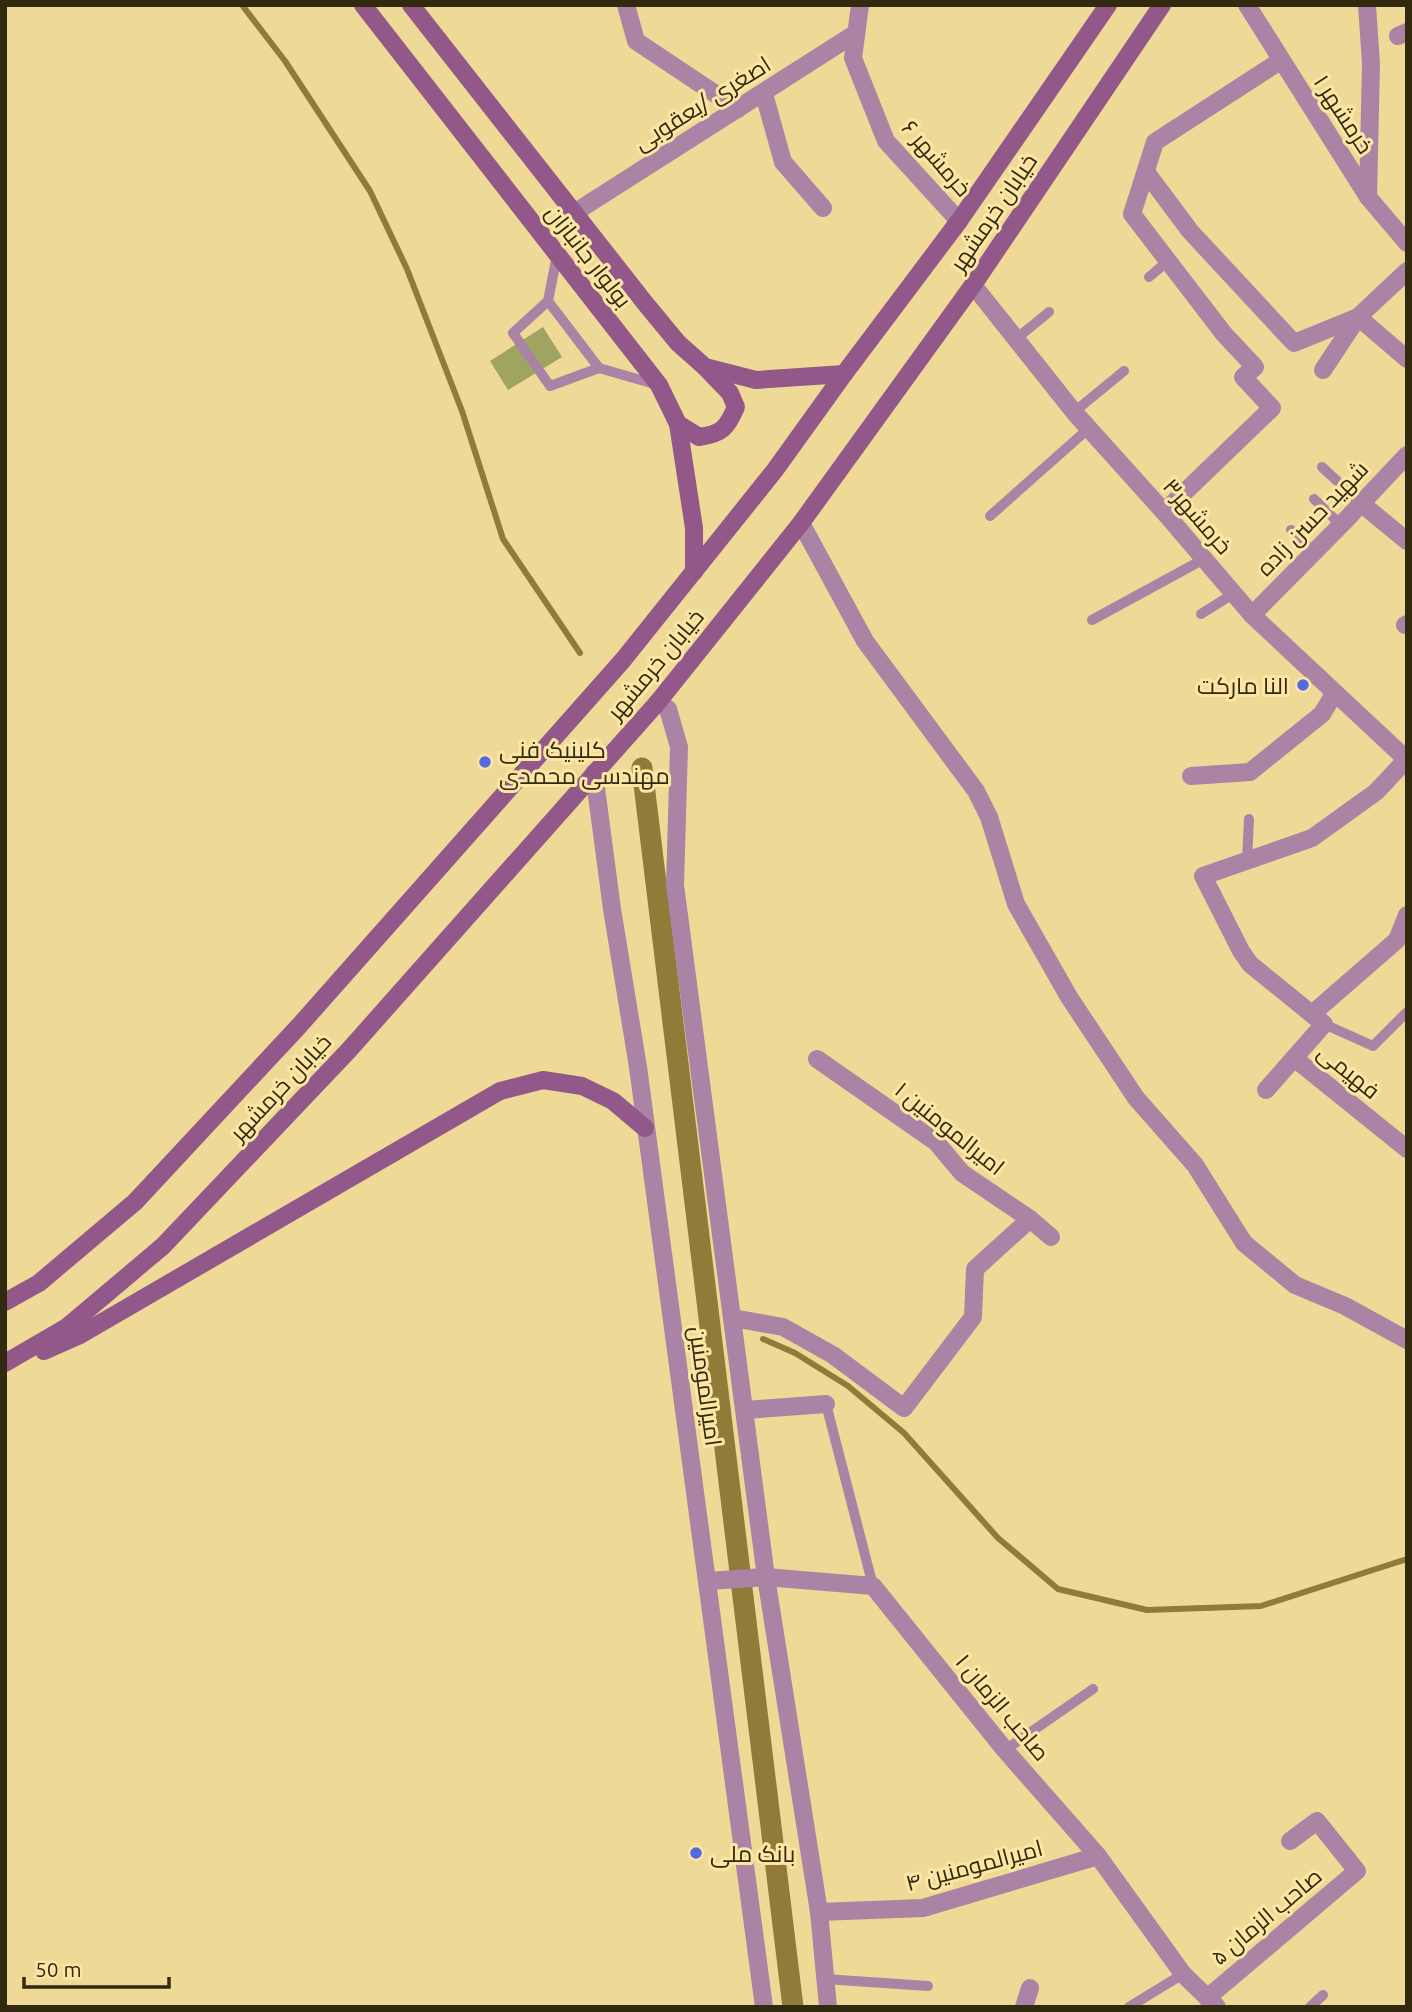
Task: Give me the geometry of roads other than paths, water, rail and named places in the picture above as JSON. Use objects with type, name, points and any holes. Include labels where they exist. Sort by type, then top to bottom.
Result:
[{"type":"main road","name":"بولوار جانبازان","points":[[363,5],[659,385],[678,424],[694,528],[694,572]]},
{"type":"main road","name":"بولوار جانبازان","points":[[411,5],[678,343],[705,367],[756,380],[844,374]]},
{"type":"main road","name":"خیابان خرمشهر","points":[[5,1303],[39,1283],[135,1202],[299,1026],[623,660],[775,470],[960,220],[1108,5]]},
{"type":"main road","name":"خیابان خرمشهر","points":[[5,1365],[67,1327],[163,1246],[349,1050],[658,702],[801,523],[973,285],[1162,5]]},
{"type":"main road","points":[[678,424],[699,438],[714,435],[729,424],[736,407],[730,393],[705,367]]},
{"type":"main road","points":[[5,1365],[80,1335],[500,1091],[543,1080],[582,1086],[614,1101],[645,1128]]},
{"type":"street","points":[[626,5],[636,40],[738,108]]},
{"type":"street","name":"خرمشهر ۶","points":[[860,5],[853,58],[886,141],[960,220]]},
{"type":"street","points":[[1367,5],[1371,64],[1368,197]]},
{"type":"street","name":"خرمشهر ۱","points":[[1249,6],[1280,61],[1368,197],[1407,243]]},
{"type":"street","name":"اصغری /یعقوبی","points":[[574,213],[856,33]]},
{"type":"street","points":[[1164,512],[1272,408],[1243,377],[1255,367],[1224,334],[1132,214],[1155,142],[1280,61]]},
{"type":"street","points":[[764,94],[783,162],[823,208]]},
{"type":"street","points":[[1146,172],[1191,231],[1294,343],[1358,317]]},
{"type":"street","points":[[1323,370],[1358,317],[1407,271]]},
{"type":"street","name":"خرمشهر۳","points":[[973,285],[1073,412],[1164,512],[1252,615],[1407,759]]},
{"type":"street","points":[[1358,317],[1407,359]]},
{"type":"street","name":"شهید حسن زاده","points":[[1252,615],[1407,455]]},
{"type":"street","points":[[1362,503],[1407,541]]},
{"type":"street","points":[[801,523],[865,641],[967,777],[979,797],[989,817],[1007,881],[1021,914],[1069,997],[1136,1098],[1195,1165],[1244,1243],[1295,1285],[1345,1306],[1407,1340]]},
{"type":"street","points":[[1191,776],[1250,772],[1322,714],[1334,694]]},
{"type":"street","points":[[658,702],[668,709],[679,747],[675,885],[766,1577],[819,1912],[828,2007]]},
{"type":"street","points":[[1318,1019],[1250,964],[1203,876],[1312,838],[1376,792],[1407,759]]},
{"type":"street","name":"امیرالمومنین","points":[[594,773],[708,1581],[764,2007]]},
{"type":"street","points":[[1266,1090],[1294,1058],[1318,1019],[1398,940],[1407,915]]},
{"type":"street","name":"فهیمی","points":[[1294,1058],[1407,1149]]},
{"type":"street","name":"امیرالمومنین ۱","points":[[817,1059],[936,1142],[962,1173],[1030,1219],[1051,1237]]},
{"type":"street","points":[[733,1318],[783,1327],[833,1355],[904,1408],[973,1317],[975,1269],[1030,1219]]},
{"type":"street","points":[[746,1410],[826,1404]]},
{"type":"street","points":[[708,1581],[766,1577],[873,1586]]},
{"type":"street","name":"صاحب الزمان ۱","points":[[873,1586],[1005,1750],[1098,1857],[1183,1974],[1212,2002]]},
{"type":"street","name":"صاحب الزمان ۵","points":[[1212,2002],[1357,1871],[1317,1821],[1290,1842]]},
{"type":"street","name":"امیرالمومنین ۴","points":[[819,1912],[923,1908],[1098,1857]]},
{"type":"street","points":[[1024,2007],[1030,1988]]},
{"type":"lane","points":[[557,254],[548,301],[513,333],[550,386],[598,368],[659,385]]},
{"type":"lane","points":[[1149,277],[1168,261]]},
{"type":"lane","points":[[548,301],[598,368]]},
{"type":"lane","points":[[1016,339],[1049,312]]},
{"type":"lane","points":[[1073,412],[1124,371]]},
{"type":"lane","points":[[990,516],[1088,429]]},
{"type":"lane","points":[[1322,467],[1362,503]]},
{"type":"lane","points":[[1314,499],[1341,525]]},
{"type":"lane","points":[[1291,530],[1314,552]]},
{"type":"lane","points":[[1092,620],[1204,559]]},
{"type":"lane","points":[[1201,614],[1233,594]]},
{"type":"lane","points":[[1247,860],[1249,818]]},
{"type":"lane","points":[[1318,1019],[1373,1046],[1407,1012]]},
{"type":"lane","points":[[826,1404],[873,1586]]},
{"type":"lane","points":[[1005,1750],[1093,1689]]},
{"type":"lane","points":[[1129,2007],[1183,1974]]},
{"type":"lane","points":[[824,1979],[928,1986]]},
{"type":"lane","points":[[1310,2007],[1323,1995]]},
{"type":"waterway","points":[[242,5],[285,61],[370,191],[407,269],[462,411],[503,539],[580,653]]},
{"type":"waterway","points":[[642,768],[793,2007]]},
{"type":"waterway","points":[[763,1339],[795,1353],[848,1386],[904,1433],[998,1538],[1058,1589],[1147,1610],[1261,1606],[1407,1559]]},
{"type":"place","name":"النا مارکت","points":[[1303,685]]},
{"type":"place","name":"کلینیک فنی مهندسی محمدی","points":[[485,762]]},
{"type":"place","name":"بانک ملی","points":[[696,1853]]}]
